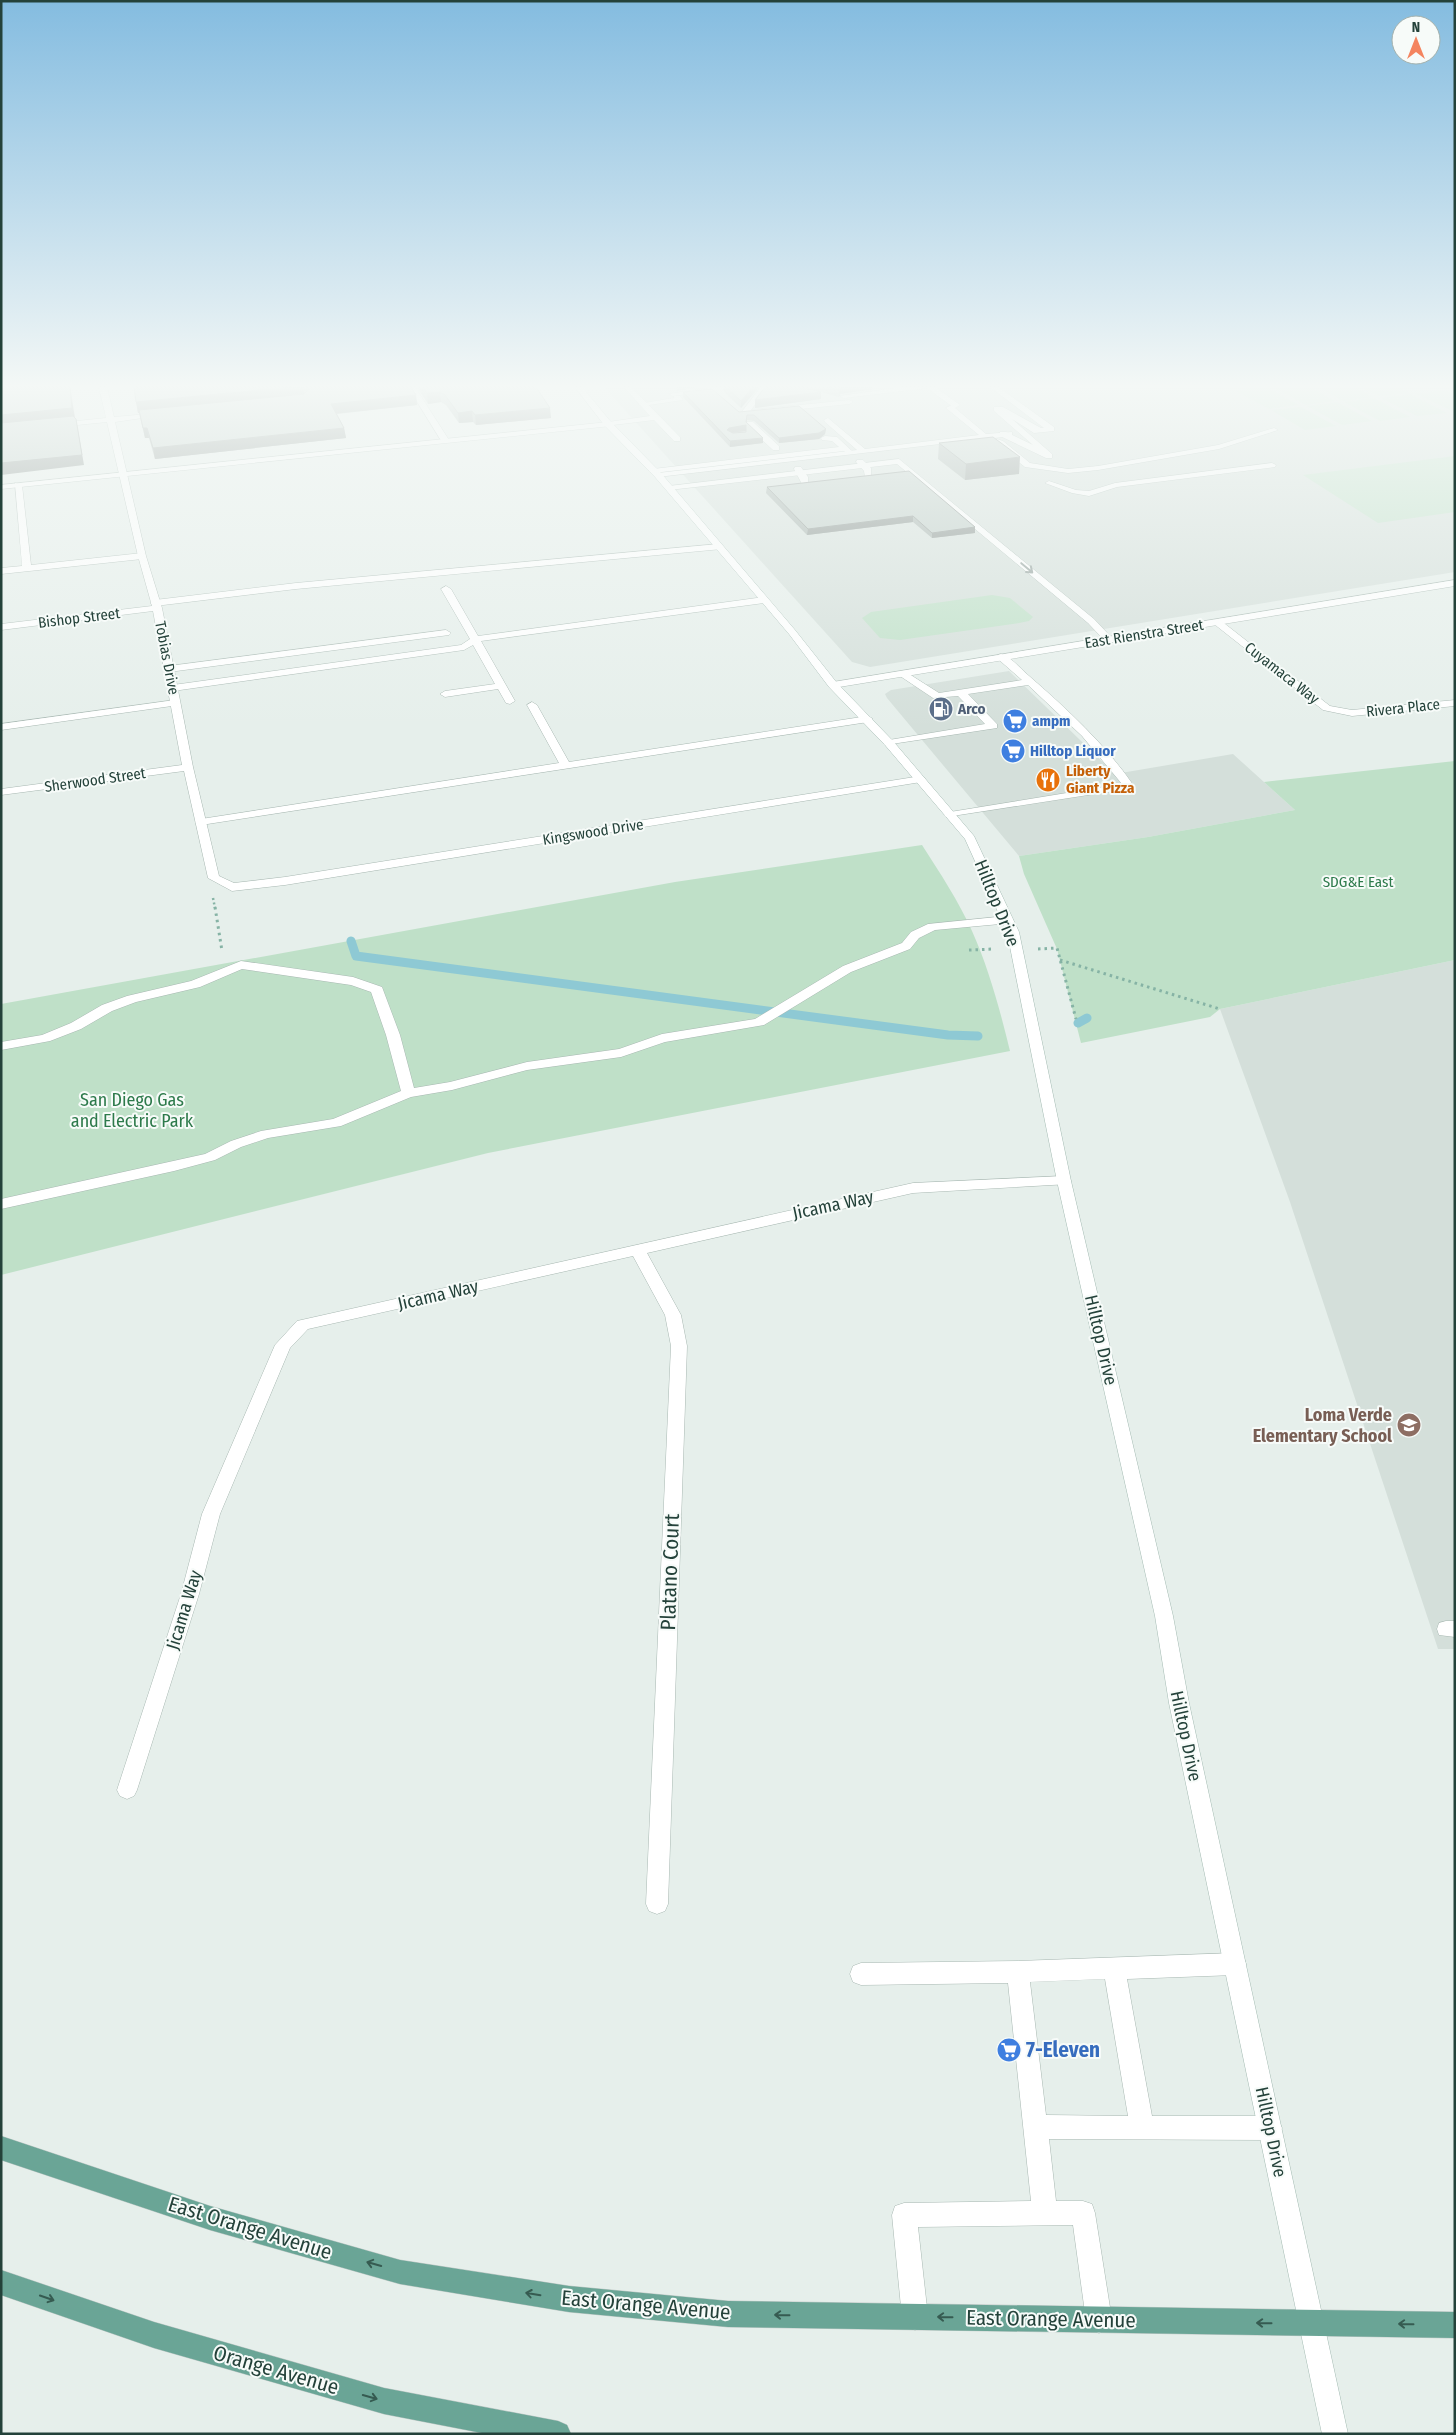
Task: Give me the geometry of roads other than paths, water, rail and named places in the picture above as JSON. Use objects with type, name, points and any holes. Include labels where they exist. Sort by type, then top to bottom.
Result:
[{"type":"main road","name":"East Orange Avenue","points":[[1,2148],[210,2218],[400,2272],[569,2300],[710,2312],[1312,2324]]},
{"type":"main road","name":"Orange Avenue","points":[[1,2282],[154,2335],[384,2401],[558,2434]]},
{"type":"main road","points":[[1312,2324],[1455,2325]]},
{"type":"street","points":[[20,501],[27,568]]},
{"type":"street","name":"Tobias Drive","points":[[130,501],[156,606],[188,767],[214,878],[232,887],[265,884]]},
{"type":"street","name":"Hilltop Drive","points":[[679,501],[719,546],[833,685],[868,719],[970,838],[1013,932],[1064,1180],[1164,1616],[1179,1703],[1335,2434]]},
{"type":"street","points":[[947,501],[1091,621],[1109,640]]},
{"type":"street","name":"Bishop Street","points":[[1,627],[369,577],[628,556],[719,546]]},
{"type":"street","points":[[1,571],[142,556]]},
{"type":"street","name":"East Rienstra Street","points":[[833,685],[1455,583]]},
{"type":"street","points":[[446,589],[510,701]]},
{"type":"street","points":[[173,688],[464,647],[476,639],[764,600]]},
{"type":"street","name":"Cuyamaca Way","points":[[1216,622],[1327,708],[1352,713]]},
{"type":"street","points":[[169,669],[446,634]]},
{"type":"street","points":[[950,815],[1129,786],[1108,757],[1030,682],[1001,657]]},
{"type":"street","points":[[903,674],[937,696],[1030,682]]},
{"type":"street","points":[[445,694],[502,686]]},
{"type":"street","points":[[889,743],[993,726],[960,692]]},
{"type":"street","points":[[1,727],[175,703]]},
{"type":"street","name":"Rivera Place","points":[[1352,713],[1455,703]]},
{"type":"street","points":[[532,704],[566,766]]},
{"type":"street","points":[[201,822],[868,719]]},
{"type":"street","name":"Sherwood Street","points":[[1,792],[188,767]]},
{"type":"street","name":"Kingswood Drive","points":[[265,884],[921,779]]},
{"type":"street","points":[[1,1204],[169,1168],[210,1157],[236,1144],[266,1134],[336,1123],[408,1093],[452,1086],[527,1066],[621,1054],[662,1038],[759,1022],[847,969],[906,946],[915,935],[932,927],[1007,920]]},
{"type":"street","points":[[1,1046],[45,1038],[76,1026],[115,1005],[195,984],[241,965],[271,972],[353,981],[376,990],[393,1035],[408,1093]]},
{"type":"street","name":"Jicama Way","points":[[127,1790],[190,1594],[211,1514],[283,1345],[303,1325],[913,1188],[1064,1180]]},
{"type":"street","name":"Platano Court","points":[[637,1249],[673,1315],[679,1346],[657,1904]]},
{"type":"street","points":[[861,1974],[1021,1972],[1235,1964]]},
{"type":"street","points":[[1114,1968],[1142,2127]]},
{"type":"street","points":[[1021,1972],[1018,1972],[1045,2213]]},
{"type":"street","points":[[1035,2126],[1270,2128]]},
{"type":"street","points":[[915,2317],[904,2215],[1083,2213],[1098,2320]]},
{"type":"waterway","points":[[351,941],[356,956],[948,1035],[978,1036]]},
{"type":"waterway","points":[[1078,1023],[1087,1018]]},
{"type":"place","name":"Arco","points":[[941,709]]},
{"type":"place","name":"ampm","points":[[1015,721]]},
{"type":"place","name":"Hilltop Liquor","points":[[1013,751]]},
{"type":"place","name":"Liberty Giant Pizza","points":[[1048,780]]},
{"type":"place","name":"Loma Verde Elementary School","points":[[1409,1425]]},
{"type":"place","name":"7-Eleven","points":[[1009,2050]]},
{"type":"park label","name":"SDG&E East","points":[[1358,882]]},
{"type":"park label","name":"San Diego Gas and Electric Park","points":[[132,1110]]}]
